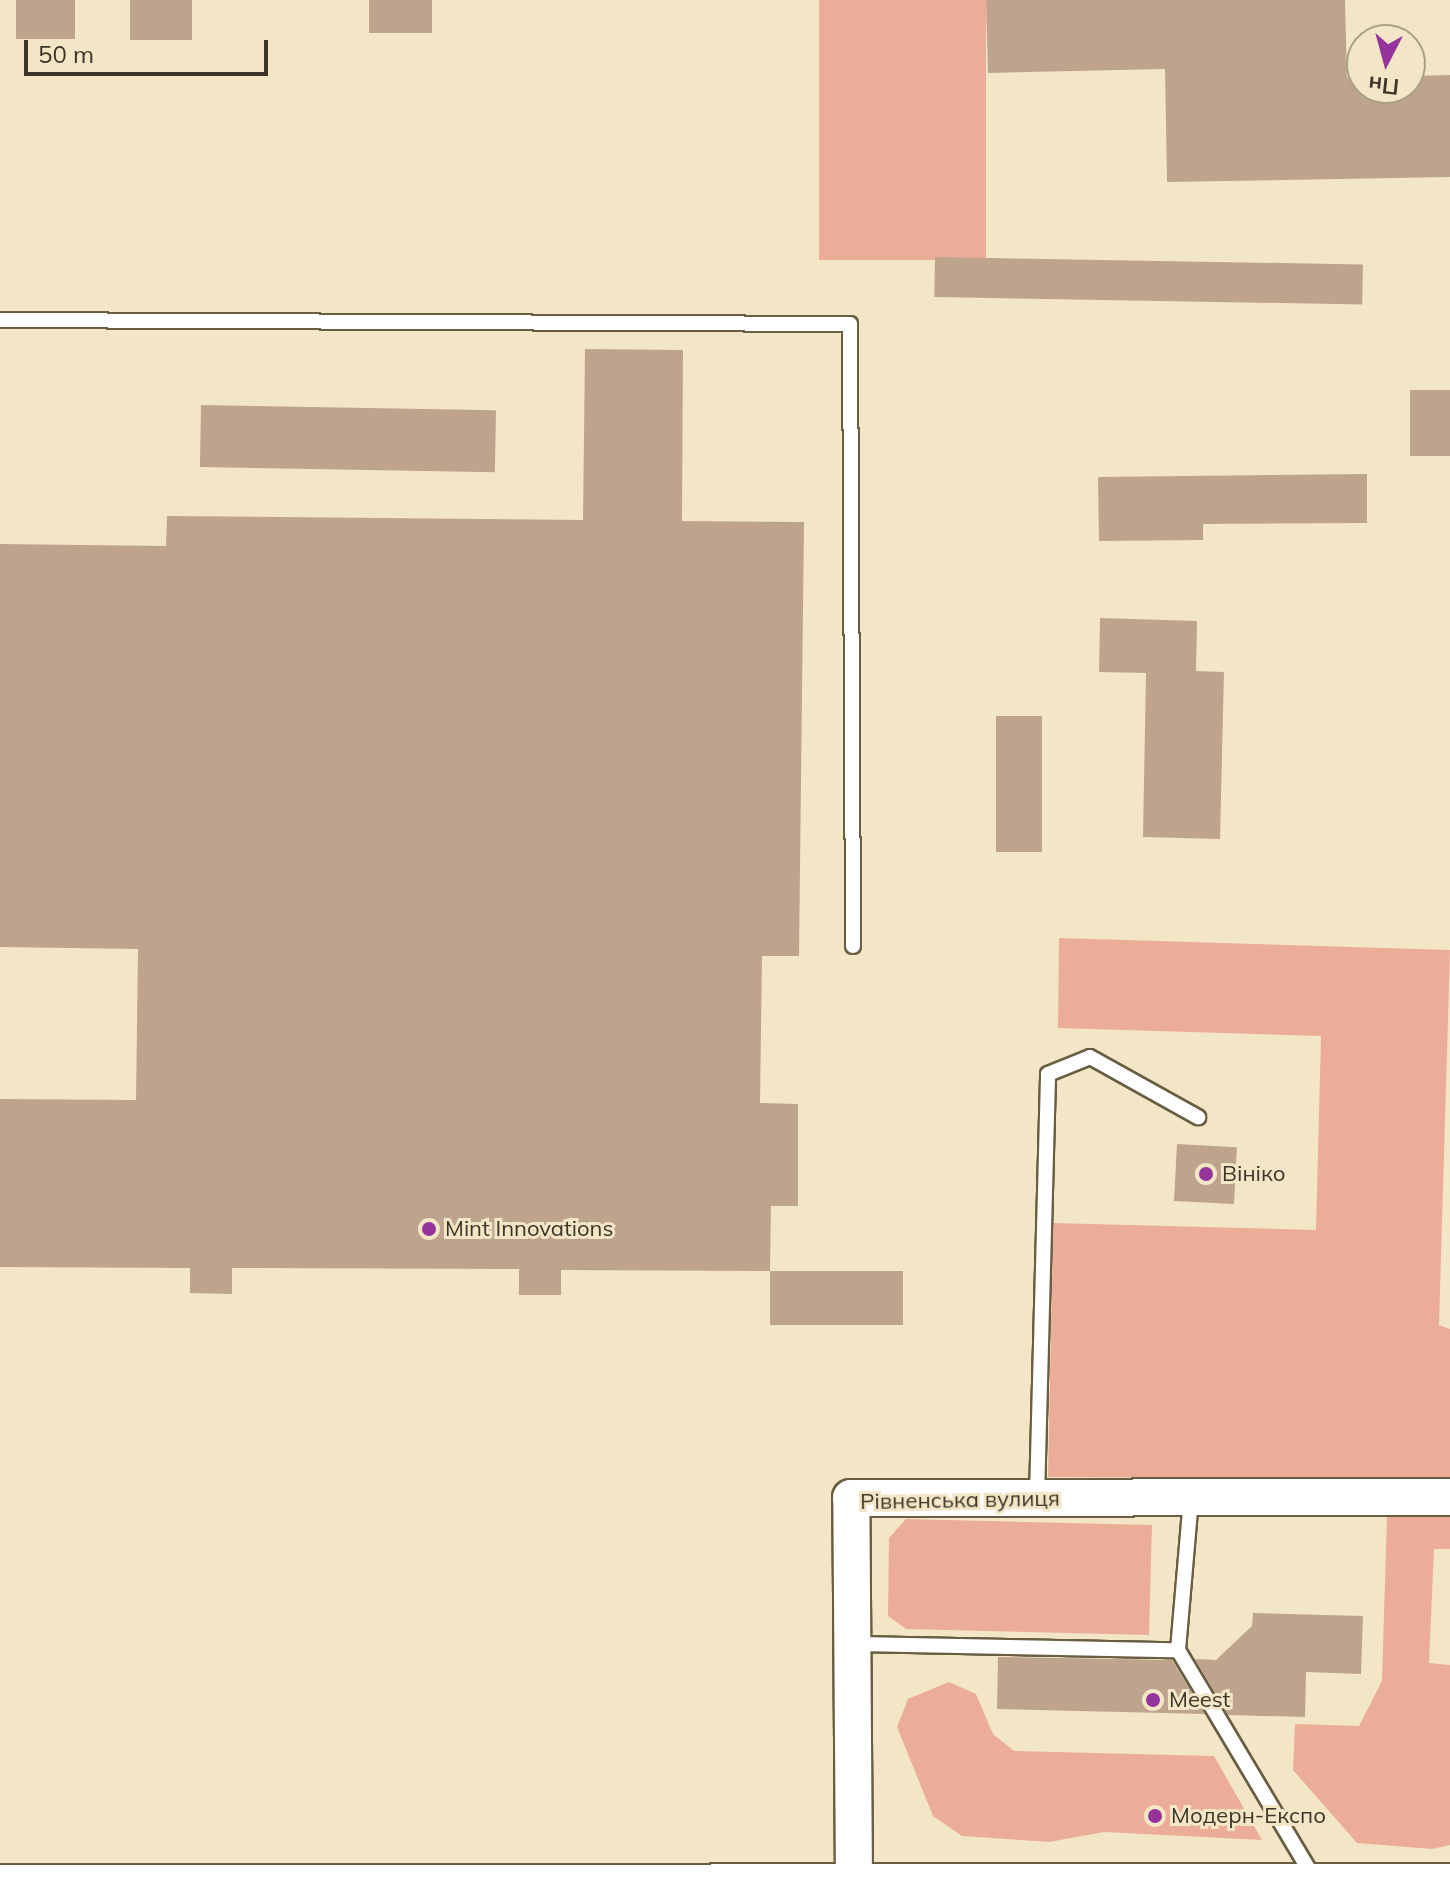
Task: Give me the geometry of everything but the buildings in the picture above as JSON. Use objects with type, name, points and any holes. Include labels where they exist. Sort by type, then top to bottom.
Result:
[{"type":"main road","points":[[0,1887],[184,1890],[854,1882],[1318,1885],[1369,1891],[1450,1886]]},
{"type":"street","name":"Рівненська вулиця","points":[[854,1882],[851,1498],[1450,1497]]},
{"type":"lane","points":[[0,320],[850,324],[853,946]]},
{"type":"lane","points":[[1037,1497],[1048,1074],[1090,1057],[1198,1117]]},
{"type":"lane","points":[[1191,1498],[1178,1650],[1318,1885]]},
{"type":"lane","points":[[850,1644],[1178,1650]]},
{"type":"shaded area","points":[[819,0],[986,0],[986,260],[819,260]]},
{"type":"shaded area","points":[[1059,938],[1450,950],[1439,1325],[1450,1329],[1450,1479],[1048,1477],[1053,1223],[1316,1230],[1321,1036],[1058,1028]]},
{"type":"shaded area","points":[[1387,1515],[1450,1515],[1450,1549],[1434,1549],[1429,1663],[1450,1665],[1450,1845],[1432,1849],[1357,1843],[1293,1770],[1295,1724],[1359,1726],[1382,1681]]},
{"type":"shaded area","points":[[906,1519],[1152,1525],[1149,1635],[906,1629],[888,1616],[889,1538]]},
{"type":"shaded area","points":[[949,1682],[976,1694],[993,1734],[1014,1751],[1214,1756],[1262,1840],[1104,1832],[1049,1842],[962,1836],[933,1816],[897,1727],[908,1699]]},
{"type":"place","name":"Вініко","points":[[1206,1174]]},
{"type":"place","name":"Mint Innovations","points":[[429,1229]]},
{"type":"place","name":"Meest","points":[[1153,1700]]},
{"type":"place","name":"Модерн-Експо","points":[[1155,1816]]}]
